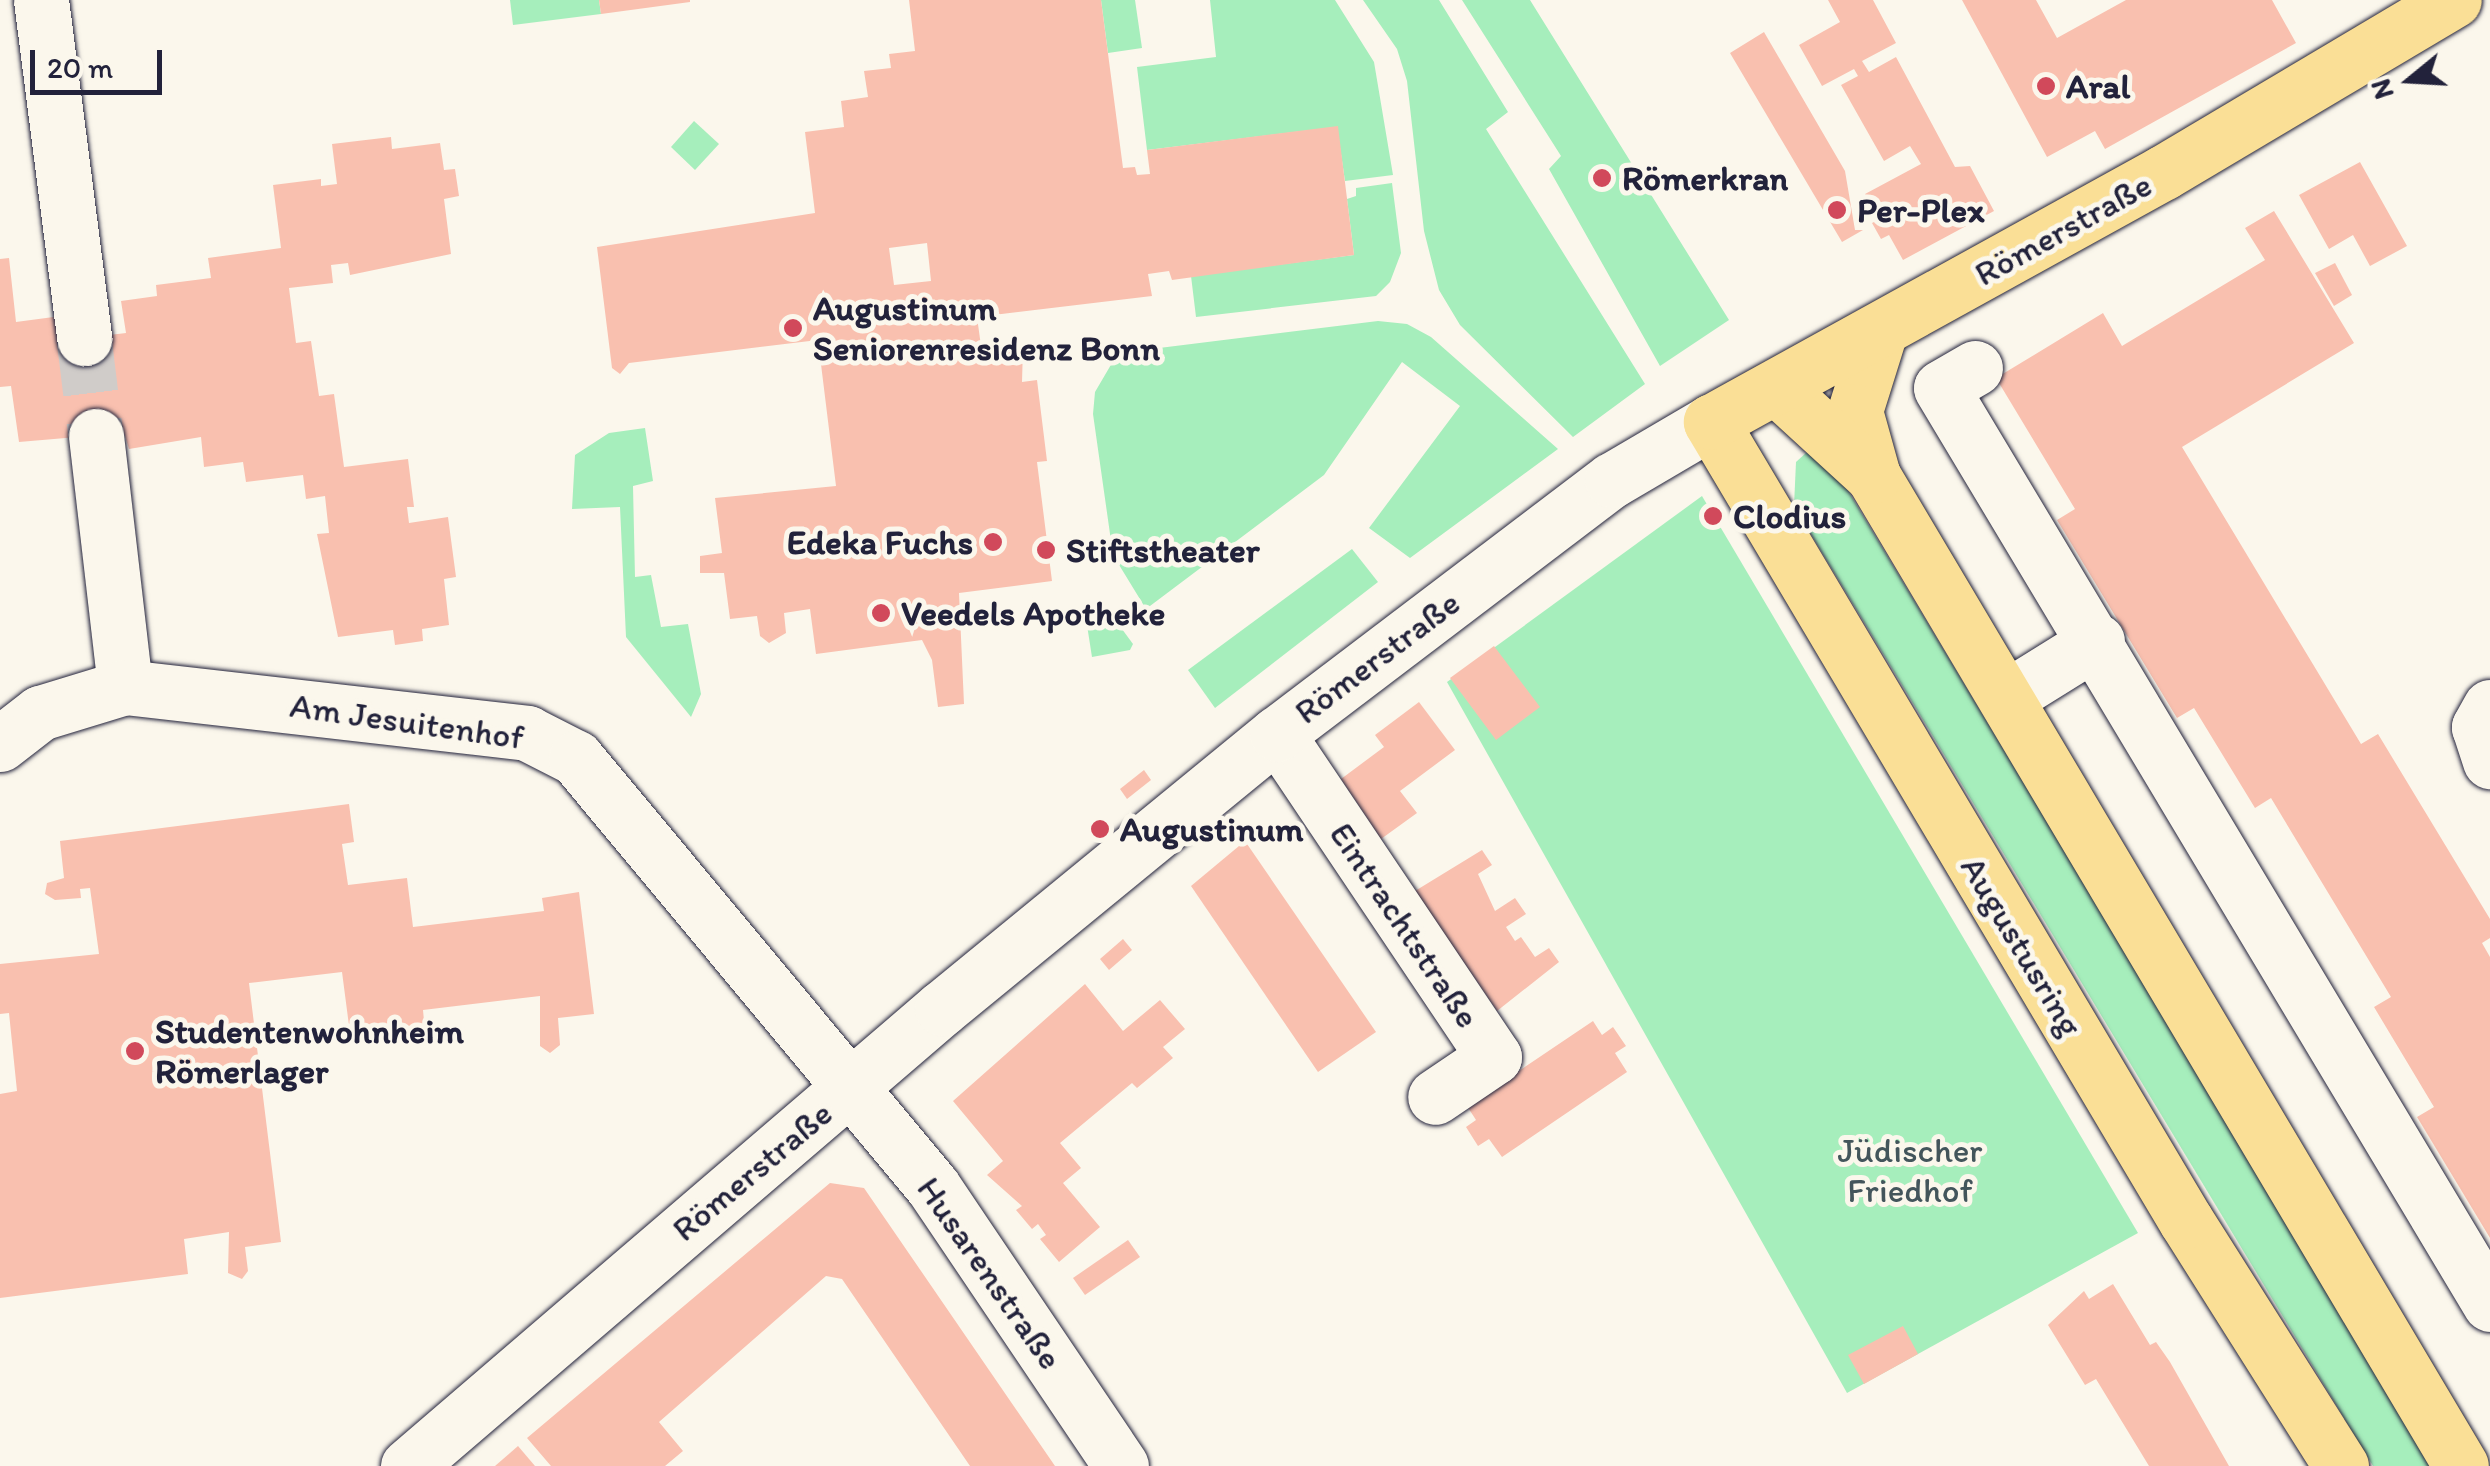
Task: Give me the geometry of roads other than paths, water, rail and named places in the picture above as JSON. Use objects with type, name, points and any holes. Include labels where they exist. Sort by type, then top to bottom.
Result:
[{"type":"main road","name":"Römerstraße","points":[[1710,422],[1880,331],[2392,16],[2454,0]]},
{"type":"main road","points":[[1880,331],[1855,411],[1873,476],[2461,1466]]},
{"type":"main road","points":[[1776,387],[1873,476]]},
{"type":"main road","name":"Augustusring","points":[[1710,422],[2186,1220],[2341,1466]]},
{"type":"street","points":[[41,0],[84,338]]},
{"type":"street","points":[[1975,368],[1941,388],[2097,641],[2490,1304]]},
{"type":"street","name":"Römerstraße","points":[[408,1466],[853,1084],[1277,734],[1612,480],[1710,422]]},
{"type":"street","points":[[96,436],[125,687]]},
{"type":"street","points":[[2007,697],[2097,641]]},
{"type":"street","name":"Am Jesuitenhof","points":[[0,744],[40,714],[125,687],[526,733],[576,758],[853,1084]]},
{"type":"street","points":[[2490,707],[2479,727],[2490,762]]},
{"type":"street","name":"Eintrachtstraße","points":[[1277,734],[1494,1057],[1436,1097]]},
{"type":"street","name":"Husarenstraße","points":[[853,1084],[933,1187],[1122,1466]]},
{"type":"tunnel","points":[[84,338],[96,436]]},
{"type":"place","name":"Aral","points":[[2046,86]]},
{"type":"place","name":"Römerkran","points":[[1602,178]]},
{"type":"place","name":"Per-Plex","points":[[1837,210]]},
{"type":"place","name":"Augustinum Seniorenresidenz Bonn","points":[[793,328]]},
{"type":"place","name":"Clodius","points":[[1713,516]]},
{"type":"place","name":"Edeka Fuchs","points":[[993,542]]},
{"type":"place","name":"Stiftstheater","points":[[1046,550]]},
{"type":"place","name":"Veedels Apotheke","points":[[881,613]]},
{"type":"place","name":"Augustinum","points":[[1100,829]]},
{"type":"place","name":"Studentenwohnheim Römerlager","points":[[135,1051]]},
{"type":"park label","name":"Jüdischer Friedhof","points":[[1910,1170]]}]
